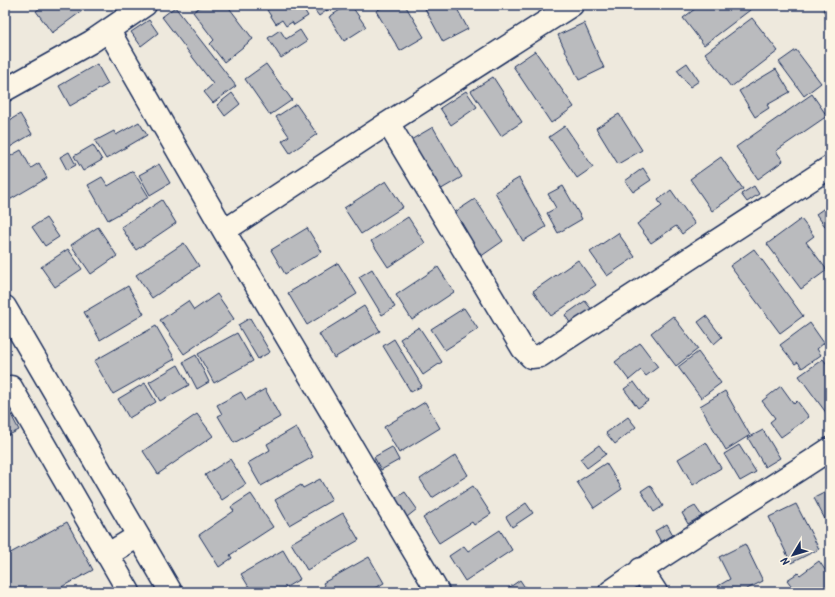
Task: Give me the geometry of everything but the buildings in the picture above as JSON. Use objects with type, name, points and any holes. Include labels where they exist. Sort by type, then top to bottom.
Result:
[{"type":"street","points":[[5,90],[109,30],[145,5]]},
{"type":"street","points":[[224,231],[388,123],[572,5]]},
{"type":"street","points":[[109,30],[224,231],[438,592]]},
{"type":"street","points":[[388,123],[523,349],[531,357],[540,356],[830,167]]},
{"type":"street","points":[[5,307],[172,592]]},
{"type":"street","points":[[43,374],[8,389],[129,592]]},
{"type":"street","points":[[610,592],[641,569],[768,491],[830,449]]},
{"type":"street","points":[[107,555],[138,536]]},
{"type":"street","points":[[641,569],[656,592]]}]
